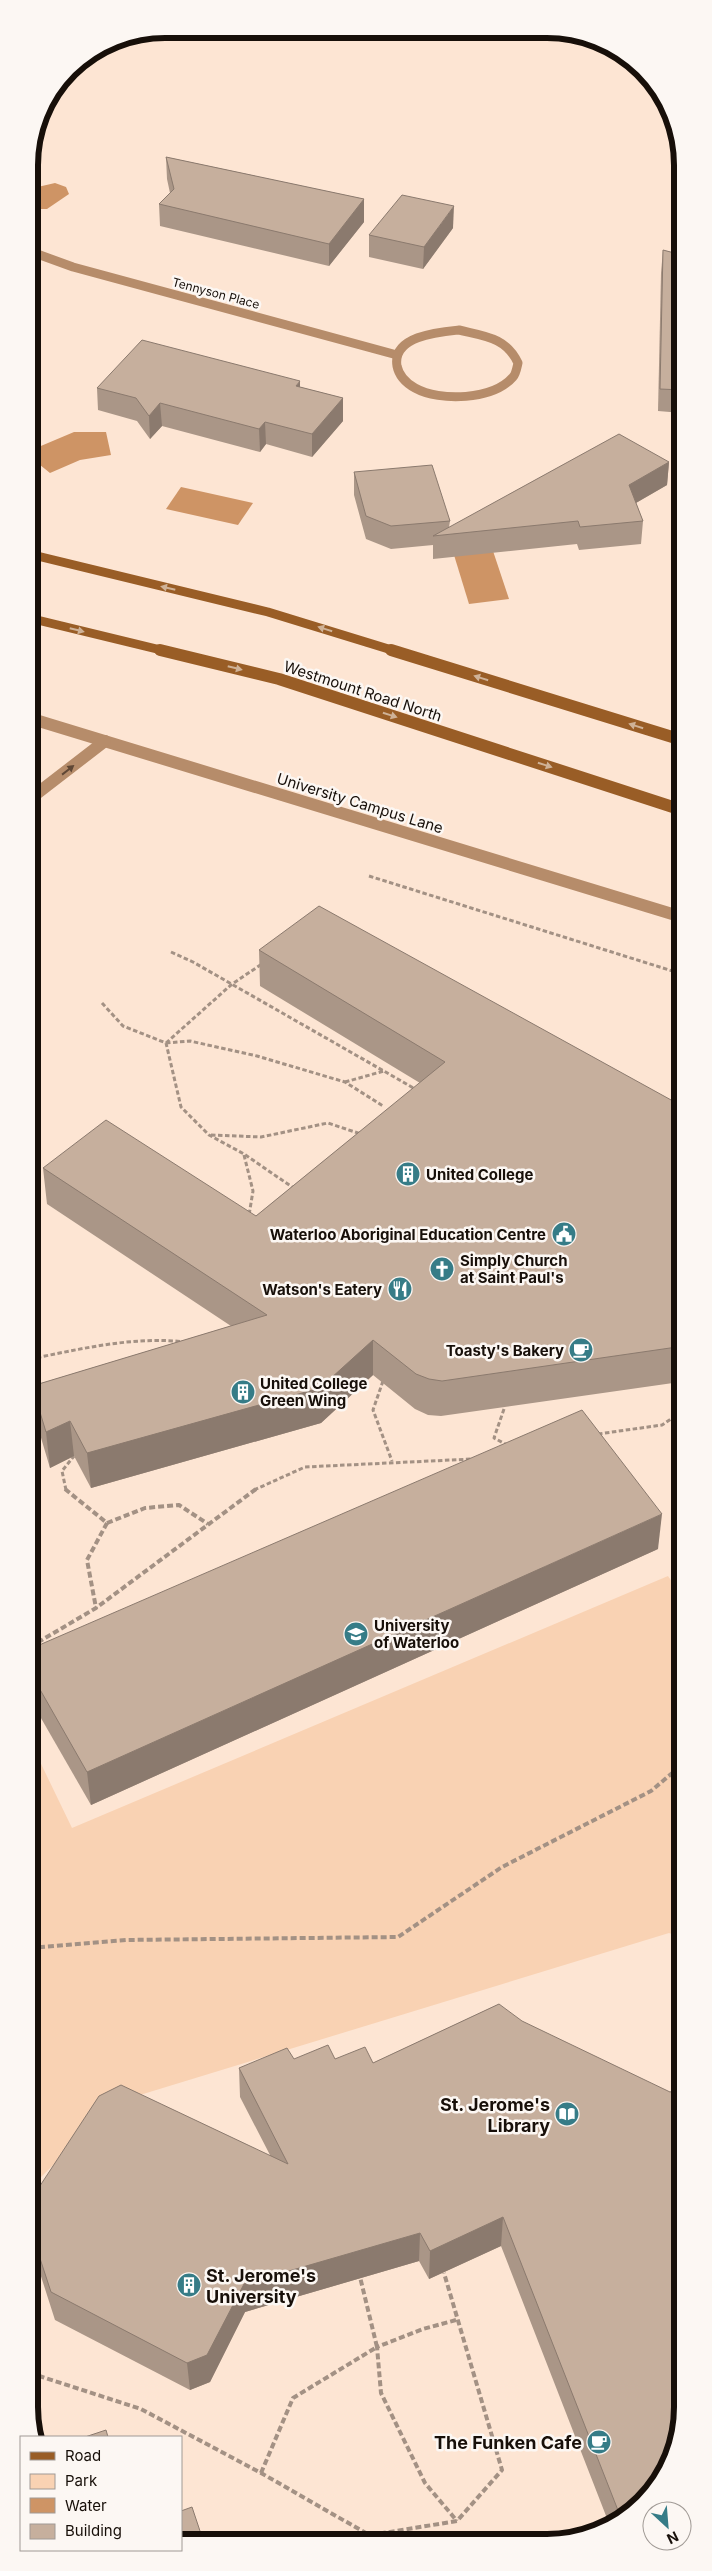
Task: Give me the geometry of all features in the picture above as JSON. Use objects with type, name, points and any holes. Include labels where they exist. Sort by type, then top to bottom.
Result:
[{"type":"main road","points":[[38,556],[268,612],[674,738]]},
{"type":"main road","name":"Westmount Road North","points":[[38,620],[279,679],[674,807]]},
{"type":"street","name":"Tennyson Place","points":[[38,254],[73,268],[397,355]]},
{"type":"street","points":[[459,330],[496,338],[510,347],[518,357],[518,369],[511,381],[497,390],[478,396],[458,398],[436,396],[418,390],[399,375],[396,364],[397,355],[406,344],[416,338],[435,332],[459,330]]},
{"type":"street","name":"University Campus Lane","points":[[38,721],[674,915]]},
{"type":"street","points":[[38,792],[105,741]]},
{"type":"path","points":[[369,876],[674,971]]},
{"type":"path","points":[[171,952],[232,984],[424,1094]]},
{"type":"path","points":[[166,1043],[232,984],[254,968],[263,964]]},
{"type":"path","points":[[102,1003],[123,1026],[166,1043],[190,1041],[248,1054],[346,1082],[384,1106]]},
{"type":"path","points":[[166,1043],[181,1107],[209,1135],[244,1154],[300,1193]]},
{"type":"path","points":[[346,1082],[385,1071]]},
{"type":"path","points":[[209,1135],[261,1137],[299,1131],[328,1123],[364,1136]]},
{"type":"path","points":[[244,1154],[253,1191],[248,1217]]},
{"type":"path","points":[[37,1358],[155,1341],[173,1340],[190,1344]]},
{"type":"path","points":[[386,1376],[373,1410],[392,1461]]},
{"type":"path","points":[[504,1409],[494,1438],[509,1446]]},
{"type":"path","points":[[591,1436],[662,1425],[674,1417]]},
{"type":"path","points":[[74,1456],[62,1471],[65,1488],[107,1523]]},
{"type":"path","points":[[37,1643],[96,1608],[258,1487],[305,1467],[392,1461],[475,1459]]},
{"type":"path","points":[[96,1608],[87,1560],[107,1523],[144,1508],[179,1504],[208,1524]]},
{"type":"path","points":[[37,1947],[126,1940],[398,1937],[502,1867],[651,1791],[674,1772]]},
{"type":"path","points":[[377,2534],[457,2521],[502,2470],[456,2320],[444,2273]]},
{"type":"path","points":[[360,2277],[376,2347],[381,2394],[425,2483],[457,2521]]},
{"type":"path","points":[[261,2473],[293,2398],[376,2347],[423,2329],[456,2320]]},
{"type":"path","points":[[37,2375],[141,2409],[261,2473],[369,2534]]},
{"type":"green space","points":[[668,1576],[674,1585],[674,1935],[669,1933],[117,2102],[37,2182],[37,1756],[72,1828]]},
{"type":"water","points":[[55,183],[66,187],[69,194],[47,209],[38,209],[38,187]]},
{"type":"water","points":[[74,432],[106,432],[111,455],[80,460],[50,473],[38,463],[38,447]]},
{"type":"water","points":[[181,487],[253,503],[238,525],[166,509]]},
{"type":"water","points":[[493,551],[509,599],[469,604],[454,555]]},
{"type":"building","points":[[166,157],[364,199],[329,244],[159,204],[174,189]]},
{"type":"building","points":[[402,195],[454,206],[424,247],[369,235]]},
{"type":"building","points":[[663,250],[674,253],[674,390],[660,389]]},
{"type":"building","points":[[142,340],[300,381],[296,386],[343,398],[312,434],[265,422],[259,429],[160,403],[149,416],[136,398],[97,388]]},
{"type":"building","points":[[619,434],[669,462],[629,485],[643,521],[580,527],[578,521],[433,536]]},
{"type":"building","points":[[432,465],[450,521],[391,526],[366,516],[354,472]]},
{"type":"building","name":"United College","points":[[319,906],[674,1102],[674,1347],[442,1381],[416,1374],[373,1340],[320,1388],[87,1453],[70,1421],[46,1432],[37,1404],[37,1384],[267,1315],[43,1168],[106,1120],[256,1216],[445,1062],[259,950]]},
{"type":"building","points":[[582,1410],[662,1514],[87,1772],[37,1685],[37,1646]]},
{"type":"building","name":"St. Jerome's University","points":[[499,2004],[522,2021],[670,2092],[674,2091],[674,2414],[672,2431],[665,2455],[653,2477],[643,2490],[619,2512],[503,2217],[430,2251],[420,2233],[244,2284],[207,2355],[187,2363],[51,2292],[37,2250],[37,2190],[99,2096],[121,2085],[288,2164],[239,2068],[287,2048],[294,2059],[328,2045],[335,2059],[365,2047],[373,2063]]},
{"type":"building","points":[[106,2430],[108,2436],[88,2436]]},
{"type":"building","points":[[192,2507],[201,2534],[182,2534],[182,2511]]},
{"type":"place","name":"United College","points":[[408,1174]]},
{"type":"place","name":"Waterloo Aboriginal Education Centre","points":[[564,1234]]},
{"type":"place","name":"Simply Church at Saint Paul's","points":[[442,1269]]},
{"type":"place","name":"Watson's Eatery","points":[[400,1289]]},
{"type":"place","name":"Toasty's Bakery","points":[[581,1350]]},
{"type":"place","name":"United College Green Wing","points":[[243,1392]]},
{"type":"place","name":"University of Waterloo","points":[[356,1634]]},
{"type":"place","name":"St. Jerome's Library","points":[[567,2114]]},
{"type":"place","name":"St. Jerome's University","points":[[189,2285]]},
{"type":"place","name":"The Funken Cafe","points":[[599,2442]]}]
